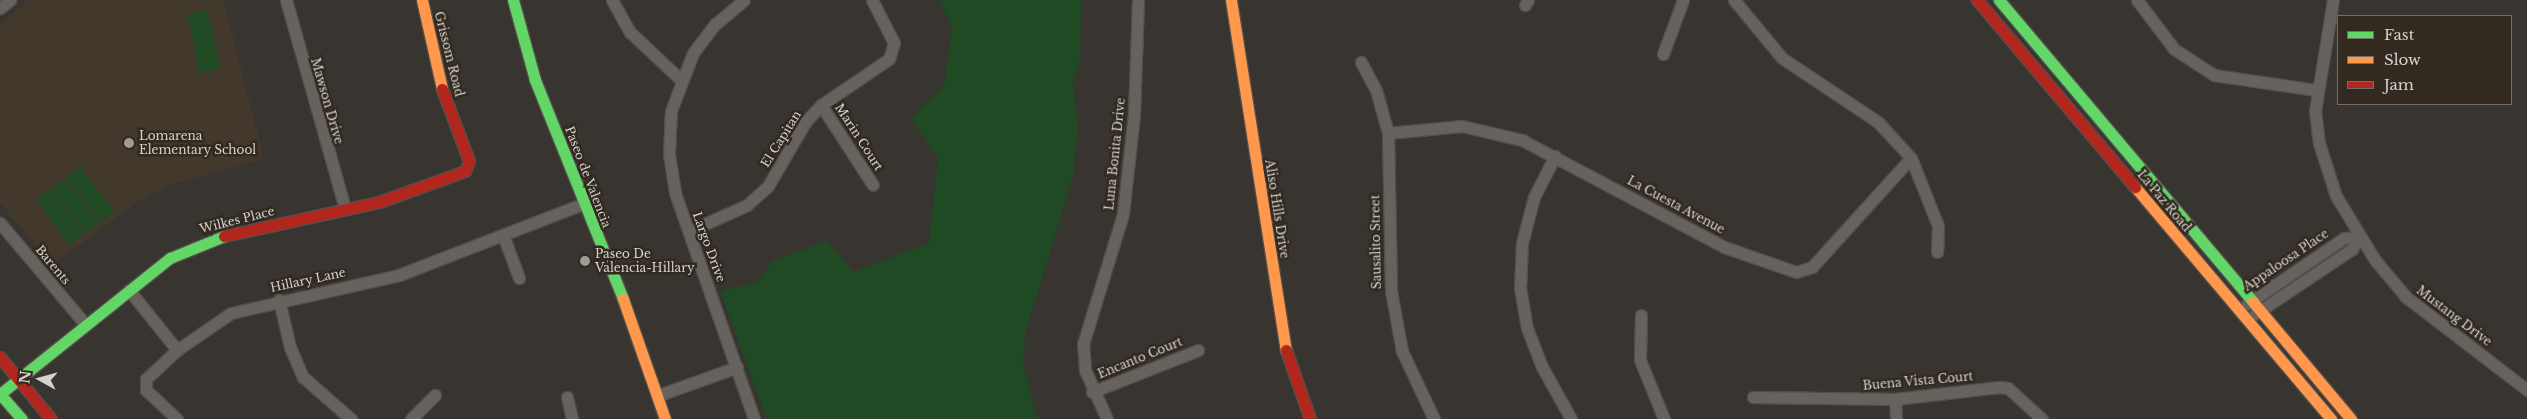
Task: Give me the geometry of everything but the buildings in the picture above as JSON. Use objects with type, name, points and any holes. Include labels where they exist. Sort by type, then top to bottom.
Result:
[{"type":"main road","name":"Grissom Road","points":[[422,0],[442,91],[469,161],[465,171]]},
{"type":"main road","name":"Paseo de Valencia","points":[[513,0],[535,80],[585,203],[658,395],[665,419]]},
{"type":"main road","name":"Aliso Hills Drive","points":[[1230,0],[1287,354],[1310,419]]},
{"type":"main road","name":"La Paz Road","points":[[1977,0],[2246,321],[2331,419]]},
{"type":"main road","name":"La Paz Road","points":[[1999,0],[2351,419]]},
{"type":"main road","name":"Wilkes Place","points":[[0,394],[170,258],[209,239],[345,210],[465,171]]},
{"type":"main road","points":[[0,357],[51,419]]},
{"type":"main road","points":[[0,394],[22,419]]},
{"type":"street","points":[[0,8],[10,0]]},
{"type":"street","name":"Mawson Drive","points":[[286,0],[345,210]]},
{"type":"street","points":[[612,0],[630,32],[681,80]]},
{"type":"street","name":"Largo Drive","points":[[744,0],[715,24],[693,53],[681,80],[671,112],[669,154],[675,193],[754,419]]},
{"type":"street","name":"El Capitan","points":[[689,231],[747,205],[768,186],[806,121],[821,105],[890,60],[894,52],[892,36],[872,0]]},
{"type":"street","name":"Luna Bonita Drive","points":[[1107,419],[1092,392],[1083,344],[1123,214],[1134,115],[1138,0]]},
{"type":"street","points":[[1663,54],[1683,0]]},
{"type":"street","points":[[1734,0],[1782,58],[1878,122],[1911,158],[1938,226],[1937,252]]},
{"type":"street","points":[[2137,0],[2174,49],[2214,76],[2316,90]]},
{"type":"street","name":"Mustang Drive","points":[[2333,0],[2316,90],[2318,143],[2326,172],[2359,237],[2406,297],[2527,390]]},
{"type":"street","name":"Sausalito Street","points":[[1361,62],[1376,90],[1388,133],[1391,291],[1402,351],[1434,419]]},
{"type":"street","name":"Marin Court","points":[[821,105],[873,185]]},
{"type":"street","name":"La Cuesta Avenue","points":[[1388,133],[1462,126],[1522,140],[1724,247],[1796,272],[1812,267],[1911,158]]},
{"type":"street","points":[[1555,156],[1534,196],[1522,243],[1520,288],[1527,328],[1541,365],[1571,419]]},
{"type":"street","name":"Hillary Lane","points":[[177,419],[146,390],[146,379],[178,350],[231,312],[399,275],[585,203]]},
{"type":"street","name":"Barents","points":[[0,223],[86,325]]},
{"type":"street","points":[[504,235],[519,278]]},
{"type":"street","name":"Appaloosa Place","points":[[2238,311],[2344,238],[2359,237]]},
{"type":"street","name":"Appaloosa Place","points":[[2246,321],[2352,249],[2359,237]]},
{"type":"street","points":[[129,290],[178,350]]},
{"type":"street","points":[[279,300],[290,347],[303,377],[351,419]]},
{"type":"street","points":[[1641,315],[1640,360],[1664,419]]},
{"type":"street","name":"Encanto Court","points":[[1092,392],[1198,350]]},
{"type":"street","points":[[658,395],[737,367]]},
{"type":"street","name":"Buena Vista Court","points":[[1753,397],[1895,399],[2008,388],[2042,419]]},
{"type":"street","points":[[411,419],[435,395]]},
{"type":"street","points":[[567,397],[572,419]]},
{"type":"street","points":[[1895,399],[1896,419]]},
{"type":"shaded area","name":"Lomarena Elementary School","points":[[27,0],[224,0],[264,159],[172,184],[139,201],[53,264],[0,203],[0,25]]},
{"type":"green space","points":[[940,0],[1081,0],[1080,61],[1073,81],[1078,128],[1073,176],[1025,335],[1023,363],[1037,419],[767,419],[720,291],[758,282],[772,261],[827,241],[854,272],[929,243],[938,158],[911,118],[944,86],[952,28]]},
{"type":"green space","points":[[208,10],[219,69],[199,73],[187,14]]},
{"type":"green space","points":[[80,167],[114,211],[101,222],[67,177]]},
{"type":"green space","points":[[65,178],[99,222],[85,233],[51,189]]},
{"type":"green space","points":[[50,189],[84,234],[69,245],[36,200]]},
{"type":"traffic: fast","points":[[513,0],[535,80],[623,299]]},
{"type":"traffic: fast","points":[[1999,0],[2253,302]]},
{"type":"traffic: fast","points":[[0,394],[170,258],[224,236]]},
{"type":"traffic: fast","points":[[0,394],[22,419]]},
{"type":"traffic: slow","points":[[422,0],[442,89]]},
{"type":"traffic: slow","points":[[1231,0],[1286,350]]},
{"type":"traffic: slow","points":[[2135,187],[2331,419]]},
{"type":"traffic: slow","points":[[623,299],[665,419]]},
{"type":"traffic: slow","points":[[2253,302],[2351,419]]},
{"type":"traffic: jam","points":[[1977,0],[2135,187]]},
{"type":"traffic: jam","points":[[224,236],[379,202],[465,171],[469,161],[442,89]]},
{"type":"traffic: jam","points":[[1286,350],[1310,419]]},
{"type":"traffic: jam","points":[[0,357],[51,419]]},
{"type":"place","name":"Lomarena Elementary School","points":[[129,143]]},
{"type":"place","name":"Paseo De Valencia-Hillary","points":[[585,261]]}]
